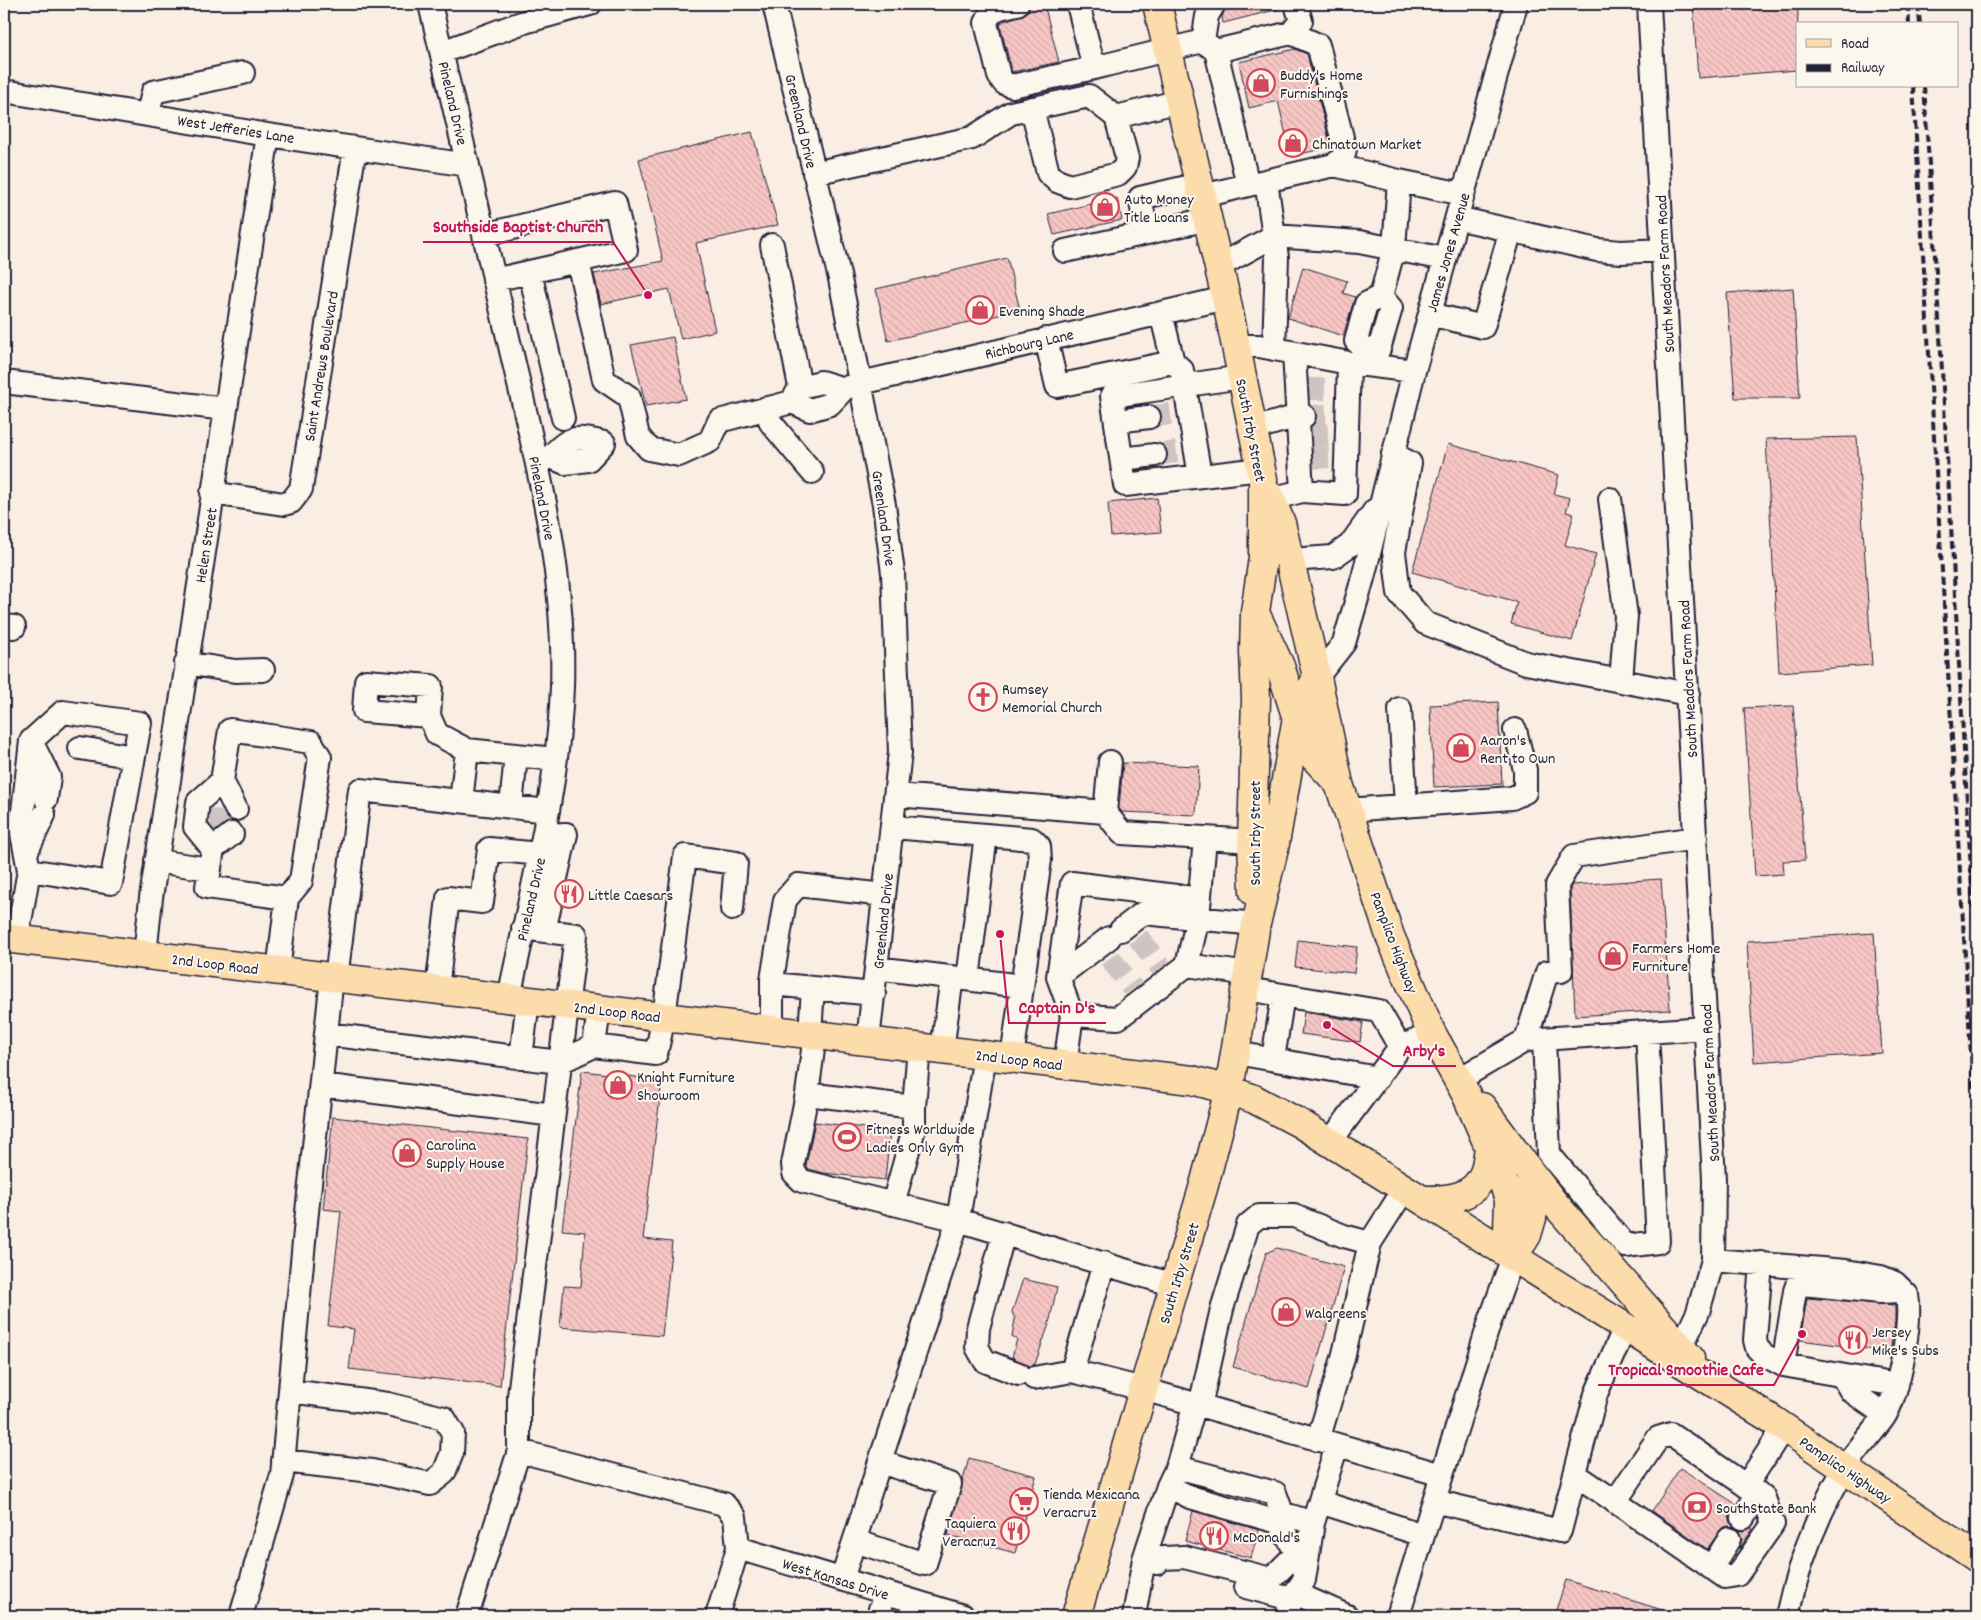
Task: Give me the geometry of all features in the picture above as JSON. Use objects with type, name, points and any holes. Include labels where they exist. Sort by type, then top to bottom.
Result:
[{"type":"main road","name":"South Irby Street","points":[[1157,4],[1219,266],[1265,482],[1263,558],[1255,612],[1254,652],[1256,698],[1252,841],[1256,924]]},
{"type":"main road","name":"Pamplico Highway","points":[[1265,482],[1281,523],[1317,677],[1339,784],[1347,810],[1390,936],[1432,1034],[1462,1087],[1488,1149],[1500,1172],[1508,1200],[1508,1230],[1513,1257]]},
{"type":"main road","name":"Pamplico Highway","points":[[1255,612],[1280,666],[1308,750],[1339,784]]},
{"type":"main road","name":"South Irby Street","points":[[1076,1616],[1204,1185],[1230,1090],[1256,924],[1274,849],[1297,717],[1317,677]]},
{"type":"main road","name":"2nd Loop Road","points":[[10,939],[1192,1080],[1230,1090]]},
{"type":"main road","name":"Pamplico Highway","points":[[1462,1087],[1480,1104],[1554,1204],[1681,1348],[1714,1382]]},
{"type":"main road","name":"Pamplico Highway","points":[[1230,1090],[1254,1099],[1330,1142],[1415,1194],[1784,1427],[1977,1558]]},
{"type":"main road","points":[[1415,1194],[1456,1198],[1472,1190],[1484,1174],[1488,1149]]},
{"type":"main road","name":"Pamplico Highway","points":[[1513,1257],[1527,1235],[1532,1218],[1534,1196],[1530,1172]]},
{"type":"street","name":"Pineland Drive","points":[[430,4],[494,280],[544,458],[558,587],[562,638],[562,688],[555,759],[542,844],[534,929],[519,999],[521,1058]]},
{"type":"street","points":[[442,52],[521,23],[590,4]]},
{"type":"street","name":"Greenland Drive","points":[[774,4],[840,279],[853,386],[884,505],[893,573],[900,752],[868,1041]]},
{"type":"street","points":[[1017,4],[994,9],[988,16],[986,23],[999,76],[1004,82],[1012,86],[1168,50],[1210,46],[1291,33],[1318,45],[1344,149],[1343,158],[1334,164],[1257,183],[1203,200],[1147,233],[1065,251]]},
{"type":"street","points":[[1078,4],[1094,68]]},
{"type":"street","points":[[1214,4],[1207,16],[1210,46],[1274,236],[1284,351],[1300,389],[1302,491]]},
{"type":"street","points":[[1291,33],[1301,21],[1296,4]]},
{"type":"street","name":"James Jones Avenue","points":[[1317,677],[1344,643],[1363,578],[1414,371],[1516,4]]},
{"type":"street","name":"South Meadors Farm Road","points":[[1649,4],[1714,1179],[1713,1260],[1698,1312],[1681,1348]]},
{"type":"street","points":[[148,114],[154,92],[243,73]]},
{"type":"street","name":"West Jefferies Lane","points":[[4,91],[268,135],[468,165]]},
{"type":"street","points":[[814,173],[972,138],[1011,113],[1032,108],[1089,96],[1116,117],[1127,158],[1125,167],[1118,174],[1070,186],[1057,181],[1048,173],[1032,108]]},
{"type":"street","points":[[1116,117],[1180,101]]},
{"type":"street","name":"Helen Street","points":[[145,955],[156,861],[268,135]]},
{"type":"street","name":"Saint Andrews Boulevard","points":[[212,493],[284,504],[291,502],[301,489],[356,148]]},
{"type":"street","points":[[1334,164],[1399,181],[1463,194]]},
{"type":"street","points":[[1242,377],[1112,396],[1126,486],[1200,476],[1265,482],[1302,491],[1344,494],[1339,457],[1338,390],[1360,360],[1356,341],[1366,304],[1381,296],[1394,248],[1399,181]]},
{"type":"street","points":[[1147,233],[1140,198],[1203,200]]},
{"type":"street","points":[[484,236],[614,203],[626,250],[494,280]]},
{"type":"street","points":[[1456,218],[1597,250],[1621,252],[1663,250]]},
{"type":"street","points":[[1430,314],[1484,327],[1511,230]]},
{"type":"street","points":[[1219,266],[1274,236],[1359,242],[1445,259]]},
{"type":"street","points":[[772,245],[796,395],[810,410],[830,404],[853,386]]},
{"type":"street","points":[[578,261],[604,380],[629,396],[638,436],[649,449],[679,455],[710,441],[718,421],[766,408],[796,395]]},
{"type":"street","points":[[530,272],[563,418]]},
{"type":"street","name":"Richbourg Lane","points":[[853,386],[1226,298]]},
{"type":"street","points":[[1161,312],[1173,362],[1182,370],[1186,386],[1184,412],[1189,450],[1200,476]]},
{"type":"street","points":[[1046,340],[1057,386],[1173,362]]},
{"type":"street","points":[[1236,346],[1360,360],[1414,371]]},
{"type":"street","points":[[10,383],[225,409]]},
{"type":"street","points":[[766,408],[771,424],[812,472]]},
{"type":"street","points":[[1116,421],[1149,417]]},
{"type":"street","points":[[1253,429],[1302,437]]},
{"type":"street","points":[[544,458],[565,463],[588,460],[604,443],[638,436]]},
{"type":"street","points":[[1393,454],[1410,463],[1394,552],[1399,593],[1426,623],[1526,663],[1688,694]]},
{"type":"street","points":[[1122,459],[1155,455]]},
{"type":"street","points":[[1610,499],[1626,616],[1621,681]]},
{"type":"street","name":"James Jones Avenue","points":[[1290,560],[1333,557],[1350,545],[1382,501]]},
{"type":"street","points":[[186,663],[235,671],[263,670]]},
{"type":"street","points":[[1400,709],[1406,806]]},
{"type":"street","points":[[28,862],[21,829],[31,741],[63,712],[176,730]]},
{"type":"street","points":[[429,716],[437,734],[467,750],[555,759]]},
{"type":"street","points":[[28,862],[111,884],[140,723]]},
{"type":"street","points":[[223,807],[222,782],[230,730],[311,742],[320,758],[301,880],[287,898],[278,971]]},
{"type":"street","points":[[1347,810],[1512,798],[1525,792],[1525,770],[1515,730]]},
{"type":"street","points":[[10,939],[28,862],[45,807],[49,777],[31,741]]},
{"type":"street","points":[[80,748],[134,757]]},
{"type":"street","points":[[461,801],[467,750]]},
{"type":"street","points":[[510,807],[516,755]]},
{"type":"street","points":[[1110,762],[1105,812],[1122,833],[1252,841]]},
{"type":"street","points":[[217,841],[195,827],[198,802],[222,782]]},
{"type":"street","points":[[241,1616],[282,1475],[326,1034],[360,790],[548,811]]},
{"type":"street","points":[[896,795],[1105,812]]},
{"type":"street","points":[[893,827],[1032,838],[1038,846],[1040,860],[1012,1058]]},
{"type":"street","points":[[437,990],[448,898],[482,902],[489,849],[542,844],[566,834],[534,929],[576,935],[520,1396],[519,1452],[467,1616]]},
{"type":"street","points":[[893,1204],[914,1129],[914,1107],[931,1049],[960,978],[986,835]]},
{"type":"street","points":[[1187,965],[1199,908],[1205,838]]},
{"type":"street","points":[[1647,1032],[1658,1242],[1626,1246],[1549,1154],[1535,1040],[1547,972],[1560,971],[1557,886],[1574,856],[1696,838]]},
{"type":"street","points":[[156,861],[217,841]]},
{"type":"street","points":[[217,841],[207,887],[287,898]]},
{"type":"street","points":[[326,1034],[560,1062],[594,1046],[656,1054],[664,1017],[685,856],[736,863],[732,909]]},
{"type":"street","points":[[1065,1065],[1072,1015],[1058,977],[1072,883],[1199,908],[1256,924]]},
{"type":"street","points":[[772,1029],[772,984],[784,900],[798,886],[884,895]]},
{"type":"street","points":[[1058,977],[1118,939],[1143,913],[1199,908]]},
{"type":"street","points":[[1072,1015],[1118,1018],[1137,994],[1165,973],[1187,965],[1247,982],[1283,995],[1378,1011],[1400,1047]]},
{"type":"street","points":[[876,968],[1022,986]]},
{"type":"street","points":[[772,984],[874,994]]},
{"type":"street","points":[[813,988],[813,1034],[807,1094],[793,1164],[794,1173],[802,1181],[958,1220],[1174,1285]]},
{"type":"street","points":[[1273,1059],[1283,995]]},
{"type":"street","points":[[594,1046],[599,1009]]},
{"type":"street","points":[[1462,1087],[1535,1040],[1706,1028]]},
{"type":"street","points":[[1330,1142],[1400,1047],[1432,1034]]},
{"type":"street","points":[[1236,1053],[1378,1078]]},
{"type":"street","points":[[842,1579],[958,1220],[985,1055]]},
{"type":"street","points":[[321,1085],[553,1116]]},
{"type":"street","points":[[807,1094],[914,1107]]},
{"type":"street","points":[[1291,1603],[1304,1580],[1343,1358],[1370,1243],[1415,1194]]},
{"type":"street","points":[[1134,1616],[1144,1559],[1197,1405],[1222,1309],[1248,1225],[1259,1216],[1294,1216],[1344,1236],[1370,1243]]},
{"type":"street","points":[[1004,1233],[978,1328],[977,1347],[985,1361],[1026,1376],[1072,1371],[1143,1389],[1442,1475]]},
{"type":"street","points":[[1398,1616],[1490,1321],[1513,1257]]},
{"type":"street","points":[[1713,1260],[1846,1271],[1881,1277],[1895,1283],[1903,1290],[1908,1301],[1906,1331],[1897,1385],[1885,1415],[1845,1468],[1812,1532],[1787,1616]]},
{"type":"street","points":[[1761,1263],[1755,1340],[1757,1348],[1764,1355],[1783,1365],[1897,1385]]},
{"type":"street","points":[[1072,1371],[1104,1264]]},
{"type":"street","points":[[1783,1365],[1795,1291],[1798,1286],[1803,1284],[1880,1292],[1903,1290]]},
{"type":"street","points":[[1434,1501],[1560,1531],[1596,1394],[1625,1327]]},
{"type":"street","points":[[1842,1376],[1851,1391],[1885,1415]]},
{"type":"street","points":[[283,1461],[372,1471],[430,1484],[444,1473],[452,1453],[453,1434],[444,1418],[388,1404],[290,1392]]},
{"type":"street","points":[[1742,1518],[1752,1490],[1784,1427]]},
{"type":"street","points":[[1575,1474],[1615,1502],[1711,1568],[1725,1577],[1737,1575],[1773,1524],[1764,1498],[1671,1434],[1658,1438],[1615,1502]]},
{"type":"street","points":[[519,1452],[724,1504],[735,1518],[738,1548],[717,1616]]},
{"type":"street","points":[[855,1541],[925,1564],[928,1555],[950,1484],[880,1462]]},
{"type":"street","points":[[1172,1476],[1275,1493],[1282,1514],[1317,1513],[1423,1535]]},
{"type":"street","points":[[1144,1559],[1184,1557],[1271,1580],[1297,1553],[1278,1522],[1190,1497],[1172,1476]]},
{"type":"street","points":[[1711,1568],[1729,1539]]},
{"type":"street","name":"West Kansas Drive","points":[[738,1548],[963,1616]]},
{"type":"street","points":[[1144,1559],[1291,1603],[1347,1616]]},
{"type":"street","points":[[878,1616],[885,1592]]},
{"type":"building","points":[[1044,4],[1059,62],[1012,72],[1000,24],[1025,14],[1030,7]]},
{"type":"building","points":[[1227,4],[1278,4],[1279,9],[1223,23],[1222,17]]},
{"type":"building","points":[[1693,4],[1798,4],[1796,70],[1698,78]]},
{"type":"building","points":[[1295,49],[1307,54],[1331,147],[1291,156],[1278,101],[1249,108],[1239,62]]},
{"type":"building","points":[[752,132],[778,225],[696,243],[715,331],[681,339],[669,289],[601,304],[594,274],[663,261],[639,159]]},
{"type":"building","points":[[1117,198],[1122,220],[1054,235],[1048,214]]},
{"type":"building","points":[[1007,258],[1020,310],[888,341],[876,289]]},
{"type":"building","points":[[1303,267],[1347,281],[1343,293],[1355,297],[1343,336],[1288,318]]},
{"type":"building","points":[[1793,288],[1800,398],[1735,398],[1727,293]]},
{"type":"building","points":[[673,337],[686,399],[646,406],[631,345]]},
{"type":"building","points":[[1857,437],[1872,665],[1779,672],[1766,439]]},
{"type":"building","points":[[1448,444],[1559,475],[1554,494],[1570,498],[1566,512],[1574,514],[1565,545],[1596,554],[1572,641],[1511,624],[1517,602],[1412,572]]},
{"type":"building","points":[[1157,498],[1161,532],[1111,536],[1108,503]]},
{"type":"building","points":[[1498,702],[1502,784],[1434,787],[1430,705]]},
{"type":"building","points":[[1793,706],[1805,860],[1783,861],[1784,874],[1755,876],[1744,708]]},
{"type":"building","points":[[1123,763],[1199,766],[1196,815],[1122,812],[1119,808]]},
{"type":"building","points":[[1661,879],[1670,1010],[1575,1016],[1570,888],[1572,885]]},
{"type":"building","points":[[1874,933],[1882,1053],[1754,1062],[1747,941]]},
{"type":"building","points":[[1298,940],[1357,947],[1354,973],[1295,967]]},
{"type":"building","points":[[1304,1012],[1363,1022],[1360,1042],[1301,1034]]},
{"type":"building","points":[[582,1071],[662,1080],[643,1239],[672,1242],[662,1336],[560,1327],[564,1286],[581,1287],[585,1232],[562,1230]]},
{"type":"building","points":[[333,1117],[528,1139],[500,1386],[349,1369],[354,1329],[328,1326],[341,1211],[323,1209]]},
{"type":"building","points":[[815,1122],[890,1131],[885,1180],[824,1173],[809,1169],[806,1165]]},
{"type":"building","points":[[1277,1248],[1344,1267],[1309,1389],[1233,1367],[1266,1253]]},
{"type":"building","points":[[1023,1279],[1057,1287],[1049,1324],[1035,1364],[1029,1366],[1012,1357],[1017,1339],[1012,1336],[1015,1319],[1012,1312]]},
{"type":"building","points":[[1807,1298],[1895,1305],[1895,1322],[1890,1352],[1800,1340]]},
{"type":"building","points":[[969,1458],[1036,1476],[1015,1553],[948,1535]]},
{"type":"building","points":[[1680,1468],[1736,1504],[1729,1514],[1731,1524],[1734,1527],[1722,1528],[1707,1549],[1652,1511]]},
{"type":"building","points":[[1193,1511],[1259,1530],[1251,1558],[1185,1541]]},
{"type":"building","points":[[1753,1529],[1739,1549],[1742,1539],[1738,1530],[1743,1531]]},
{"type":"building","points":[[1566,1580],[1672,1613],[1672,1616],[1554,1616]]},
{"type":"tunnel","points":[[1303,389],[1329,389]]},
{"type":"tunnel","points":[[1149,417],[1177,413]]},
{"type":"tunnel","points":[[1304,416],[1331,415]]},
{"type":"tunnel","points":[[1306,436],[1331,435]]},
{"type":"tunnel","points":[[1155,455],[1183,451]]},
{"type":"tunnel","points":[[1307,458],[1332,457]]},
{"type":"tunnel","points":[[206,830],[210,805]]},
{"type":"tunnel","points":[[224,833],[229,808]]},
{"type":"tunnel","points":[[1138,937],[1161,968]]},
{"type":"tunnel","points":[[1110,958],[1133,989]]},
{"type":"railway","points":[[1908,4],[1909,22]]},
{"type":"railway","points":[[1918,4],[1920,22]]},
{"type":"railway","points":[[1913,88],[1977,1156]]},
{"type":"railway","points":[[1924,88],[1977,974]]},
{"type":"place","name":"Buddy's Home Furnishings","points":[[1261,83]]},
{"type":"place","name":"Chinatown Market","points":[[1293,143]]},
{"type":"place","name":"Auto Money Title Loans","points":[[1105,207]]},
{"type":"place","name":"Southside Baptist Church","points":[[648,295]]},
{"type":"place","name":"Evening Shade","points":[[980,310]]},
{"type":"place","name":"Rumsey Memorial Church","points":[[983,697]]},
{"type":"place","name":"Aaron's Rent to Own","points":[[1461,748]]},
{"type":"place","name":"Little Caesars","points":[[569,894]]},
{"type":"place","name":"Captain D's","points":[[1000,934]]},
{"type":"place","name":"Farmers Home Furniture","points":[[1613,956]]},
{"type":"place","name":"Arby's","points":[[1327,1025]]},
{"type":"place","name":"Knight Furniture Showroom","points":[[618,1085]]},
{"type":"place","name":"Fitness Worldwide Ladies Only Gym","points":[[847,1137]]},
{"type":"place","name":"Carolina Supply House","points":[[407,1153]]},
{"type":"place","name":"Walgreens","points":[[1286,1312]]},
{"type":"place","name":"Tropical Smoothie Cafe","points":[[1802,1334]]},
{"type":"place","name":"Jersey Mike's Subs","points":[[1853,1340]]},
{"type":"place","name":"Tienda Mexicana Veracruz","points":[[1024,1502]]},
{"type":"place","name":"SouthState Bank","points":[[1697,1507]]},
{"type":"place","name":"Taquiera Veracruz","points":[[1015,1531]]},
{"type":"place","name":"McDonald's","points":[[1214,1536]]}]
